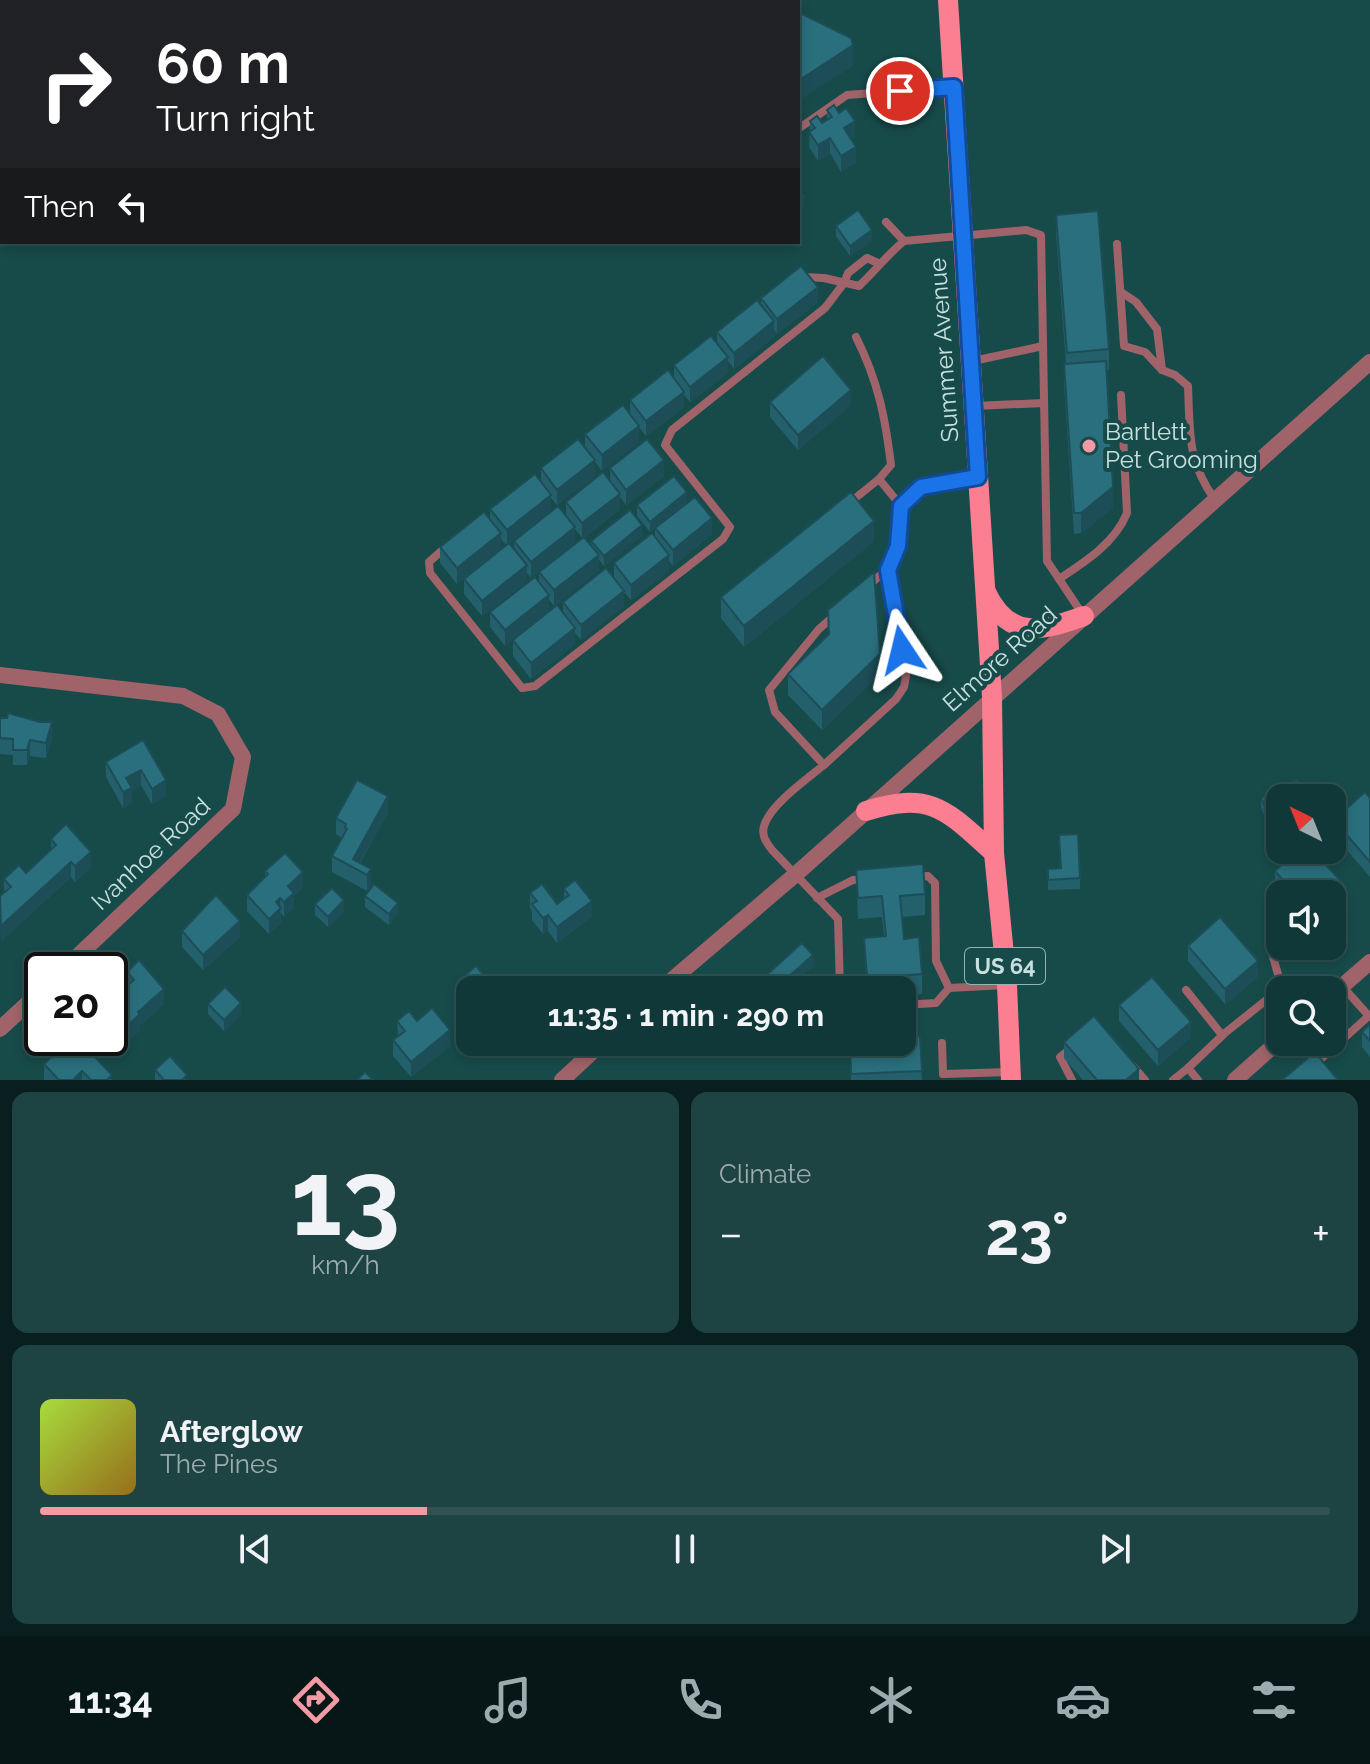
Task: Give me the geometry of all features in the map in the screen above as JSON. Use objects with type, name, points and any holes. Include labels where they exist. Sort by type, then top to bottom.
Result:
[{"type":"main road","name":"Summer Avenue","points":[[948,0],[992,697],[994,853],[1007,985],[1011,1076]]},
{"type":"main road","points":[[986,592],[992,606],[1001,615],[1028,630],[1045,630],[1084,616]]},
{"type":"main road","points":[[866,811],[907,801],[934,806],[957,820],[994,853]]},
{"type":"street","name":"Elmore Road","points":[[676,976],[795,875],[1370,362]]},
{"type":"street","name":"Ivanhoe Road","points":[[0,675],[183,696],[218,714],[243,757],[233,809],[82,952]]},
{"type":"street","points":[[1346,982],[1370,962]]},
{"type":"street","points":[[0,1029],[24,1007]]},
{"type":"street","points":[[1235,1080],[1266,1052]]},
{"type":"street","points":[[562,1080],[588,1056]]},
{"type":"lane","points":[[800,128],[847,95],[954,87]]},
{"type":"lane","points":[[886,222],[904,241]]},
{"type":"lane","points":[[792,285],[805,276],[859,286],[875,271],[878,263],[904,241],[1026,230],[1041,235],[1047,561],[1084,616]]},
{"type":"lane","points":[[1117,244],[1124,346],[1145,352],[1162,370],[1175,375],[1188,386],[1191,451],[1201,481],[1215,500]]},
{"type":"lane","points":[[453,541],[429,562],[430,573],[522,688],[535,686],[723,539],[730,527],[665,445],[672,430],[825,308],[848,273],[867,258],[878,263]]},
{"type":"lane","points":[[1121,292],[1136,302],[1157,329],[1162,370]]},
{"type":"lane","points":[[837,513],[879,479],[891,465],[885,414],[869,363],[856,337]]},
{"type":"lane","points":[[971,362],[1043,346]]},
{"type":"lane","points":[[1059,579],[1098,552],[1122,526],[1127,513],[1121,395]]},
{"type":"lane","points":[[974,406],[1044,403]]},
{"type":"lane","points":[[856,597],[888,570],[898,546],[901,506],[921,487],[978,477]]},
{"type":"lane","points":[[879,479],[901,506]]},
{"type":"lane","points":[[840,976],[838,919],[772,850],[764,837],[763,828],[770,814],[896,699],[904,687],[906,676],[888,570]]},
{"type":"lane","points":[[824,765],[775,712],[769,690],[819,629],[845,606]]},
{"type":"lane","points":[[898,877],[928,876],[935,883],[936,961],[949,988]]},
{"type":"lane","points":[[817,898],[853,880],[868,879]]},
{"type":"lane","points":[[916,1004],[936,1003],[949,988],[1007,985]]},
{"type":"lane","points":[[1186,990],[1222,1035]]},
{"type":"lane","points":[[1305,1072],[1370,1016],[1346,997]]},
{"type":"lane","points":[[1173,1080],[1266,1000]]},
{"type":"lane","points":[[1072,1080],[1060,1057],[1079,1041]]},
{"type":"lane","points":[[942,1043],[943,1074],[1011,1076]]},
{"type":"lane","points":[[1126,1058],[1145,1080]]},
{"type":"lane","points":[[1188,1068],[1198,1080]]},
{"type":"building","points":[[800,13],[851,38],[853,45],[800,80]]},
{"type":"building","points":[[834,105],[839,113],[846,108],[855,121],[844,128],[856,147],[841,156],[830,138],[818,145],[809,132],[815,128],[810,121],[817,116],[822,123],[832,117],[827,110]]},
{"type":"building","points":[[858,210],[872,230],[850,246],[836,226]]},
{"type":"building","points":[[1098,211],[1109,349],[1067,353],[1056,215]]},
{"type":"building","points":[[801,266],[818,287],[777,319],[761,298]]},
{"type":"building","points":[[757,300],[774,321],[734,353],[717,332]]},
{"type":"building","points":[[711,336],[728,357],[690,387],[674,365]]},
{"type":"building","points":[[823,356],[851,390],[798,435],[770,402]]},
{"type":"building","name":"Bartlett Pet Grooming","points":[[1106,361],[1113,487],[1081,513],[1074,513],[1064,364]]},
{"type":"building","points":[[668,370],[684,392],[646,421],[630,400]]},
{"type":"building","points":[[623,405],[639,426],[602,455],[585,434]]},
{"type":"building","points":[[578,439],[595,460],[557,490],[541,468]]},
{"type":"building","points":[[647,439],[664,460],[626,490],[610,468]]},
{"type":"building","points":[[603,472],[620,494],[582,523],[566,502]]},
{"type":"building","points":[[535,474],[551,495],[507,530],[490,509]]},
{"type":"building","points":[[674,476],[687,492],[650,522],[637,505]]},
{"type":"building","points":[[851,492],[874,521],[744,626],[721,597]]},
{"type":"building","points":[[695,497],[712,518],[673,550],[655,528]]},
{"type":"building","points":[[558,506],[575,527],[531,562],[514,541]]},
{"type":"building","points":[[630,510],[642,525],[604,556],[591,541]]},
{"type":"building","points":[[484,512],[501,533],[457,568],[440,547]]},
{"type":"building","points":[[652,533],[669,555],[631,585],[614,563]]},
{"type":"building","points":[[584,537],[599,555],[554,590],[539,572]]},
{"type":"building","points":[[509,543],[527,565],[482,601],[464,579]]},
{"type":"building","points":[[606,568],[624,591],[581,625],[563,602]]},
{"type":"building","points":[[874,572],[880,654],[822,710],[788,674],[829,634],[828,610]]},
{"type":"building","points":[[535,577],[549,595],[505,630],[490,612]]},
{"type":"building","points":[[557,605],[575,628],[531,663],[513,640]]},
{"type":"building","points":[[8,713],[40,722],[52,722],[46,743],[30,740],[27,750],[13,750],[13,739],[0,738],[0,718],[7,718]]},
{"type":"building","points":[[143,740],[166,780],[152,789],[141,770],[126,778],[132,788],[123,792],[106,762]]},
{"type":"building","points":[[357,780],[388,796],[353,859],[371,869],[367,875],[332,856],[347,829],[346,824],[336,818]]},
{"type":"building","points":[[1365,792],[1370,798],[1370,862],[1346,834],[1346,809]]},
{"type":"building","points":[[66,824],[91,852],[75,866],[71,862],[1,926],[0,896],[11,887],[4,879],[19,865],[26,873],[56,845],[51,839]]},
{"type":"building","points":[[1078,834],[1080,878],[1048,880],[1048,869],[1061,868],[1059,835]]},
{"type":"building","points":[[285,853],[303,872],[288,886],[294,893],[284,902],[280,898],[276,902],[281,908],[269,919],[247,895],[268,874],[265,871]]},
{"type":"building","points":[[923,864],[925,894],[900,896],[904,939],[919,937],[922,974],[867,976],[864,938],[886,936],[882,896],[858,898],[856,870]]},
{"type":"building","points":[[1283,864],[1325,864],[1340,880],[1283,880],[1275,871]]},
{"type":"building","points":[[575,880],[592,901],[557,927],[548,915],[543,918],[532,904],[537,901],[530,893],[542,884],[557,904],[569,895],[564,889]]},
{"type":"building","points":[[374,884],[398,903],[389,914],[365,896]]},
{"type":"building","points":[[332,888],[344,900],[328,917],[315,904]]},
{"type":"building","points":[[216,895],[240,921],[203,955],[182,931]]},
{"type":"building","points":[[1220,917],[1258,961],[1225,989],[1188,946]]},
{"type":"building","points":[[802,943],[813,955],[789,976],[766,976]]},
{"type":"building","points":[[139,960],[164,989],[129,1024],[128,985],[134,980],[128,971]]},
{"type":"building","points":[[476,966],[485,976],[464,976]]},
{"type":"building","points":[[1152,977],[1191,1022],[1158,1050],[1119,1005]]},
{"type":"building","points":[[225,987],[241,1003],[224,1020],[208,1004]]},
{"type":"building","points":[[432,1008],[450,1030],[411,1062],[393,1040],[405,1031],[397,1021],[409,1011],[417,1021]]},
{"type":"building","points":[[1094,1016],[1139,1069],[1126,1080],[1097,1080],[1064,1042]]},
{"type":"building","points":[[1370,1024],[1370,1041],[1362,1032]]},
{"type":"building","points":[[916,1036],[920,1036],[922,1071],[851,1074],[850,1056],[916,1056]]},
{"type":"building","points":[[52,1056],[94,1056],[112,1075],[107,1080],[91,1080],[82,1071],[73,1080],[59,1080],[44,1064]]},
{"type":"building","points":[[170,1056],[187,1075],[182,1080],[164,1080],[155,1070]]},
{"type":"building","points":[[1310,1056],[1318,1056],[1338,1080],[1282,1080]]},
{"type":"building","points":[[365,1072],[373,1080],[357,1080]]},
{"type":"place","name":"Bartlett Pet Grooming","points":[[1089,446]]},
{"type":"route","points":[[900,91],[954,87],[978,477],[921,487],[901,506],[898,546],[888,570],[902,650]]}]
